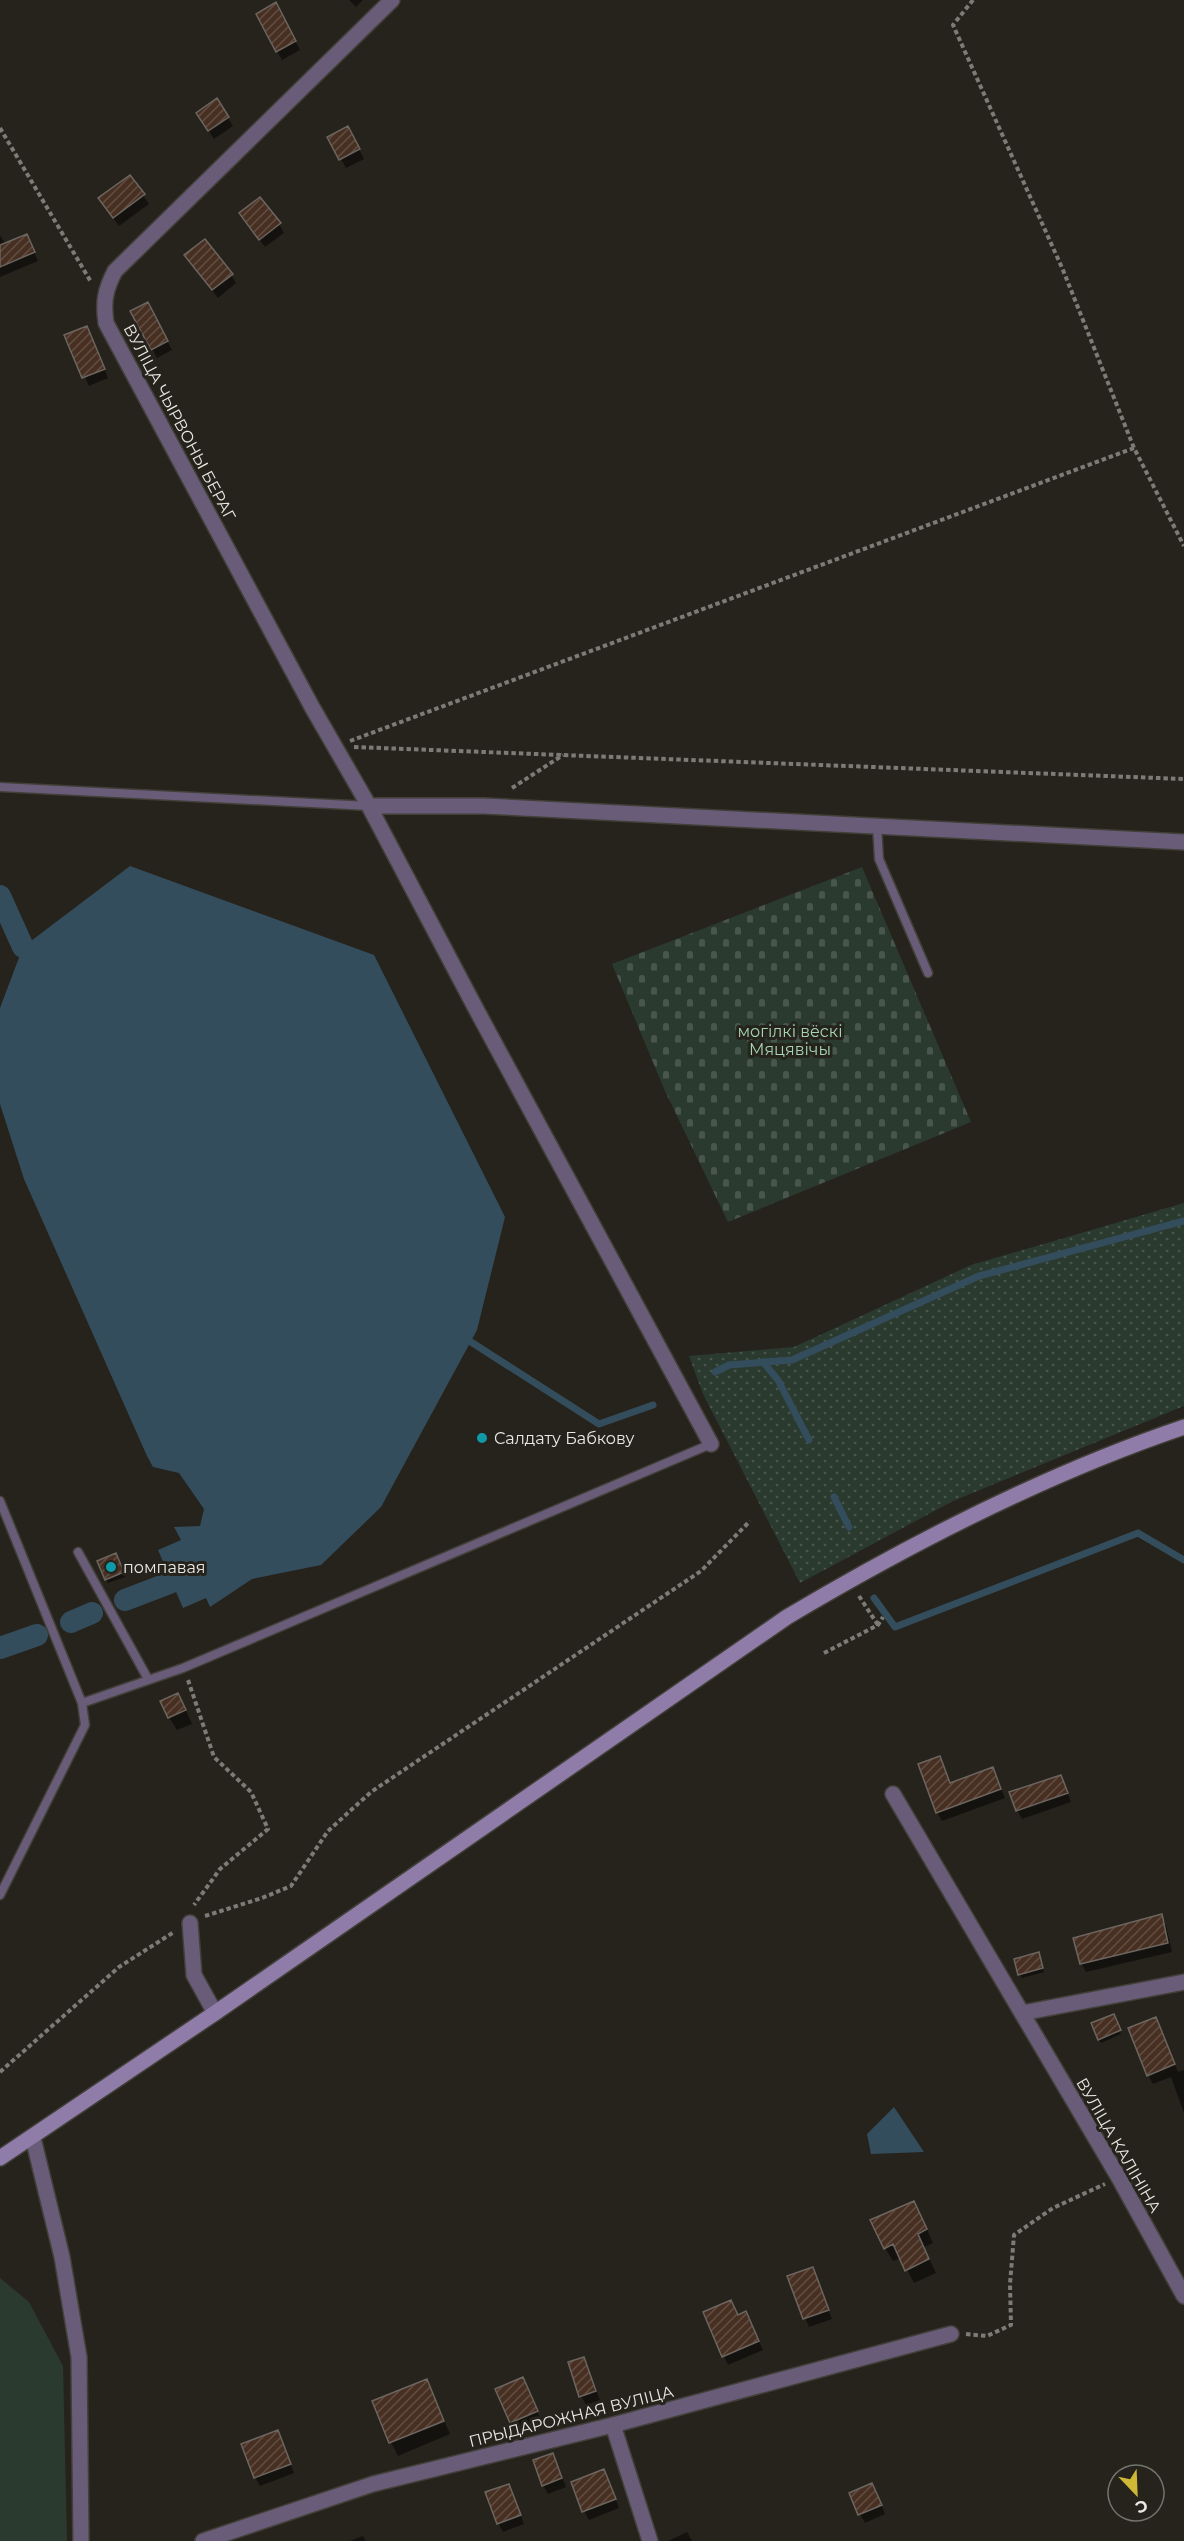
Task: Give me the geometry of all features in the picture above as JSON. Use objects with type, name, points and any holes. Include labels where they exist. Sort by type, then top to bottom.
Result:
[{"type":"main road","points":[[0,2158],[33,2138],[215,2013],[787,1617],[882,1561],[1031,1487],[1184,1427]]},
{"type":"street","points":[[103,303],[106,287],[115,271],[392,0]]},
{"type":"street","name":"ВУЛІЦА ЧЫРВОНЫ БЕРАГ","points":[[103,303],[106,323],[312,706],[369,806],[470,999],[711,1444]]},
{"type":"street","points":[[369,806],[484,807],[1184,842]]},
{"type":"street","name":"ВУЛІЦА КАЛІНІНА","points":[[893,1794],[1119,2178],[1184,2296]]},
{"type":"street","points":[[190,1923],[194,1975],[215,2013]]},
{"type":"street","points":[[1022,2013],[1184,1982]]},
{"type":"street","points":[[33,2138],[62,2257],[79,2357],[81,2541]]},
{"type":"street","name":"ПРЫДАРОЖНАЯ ВУЛІЦА","points":[[202,2541],[373,2484],[613,2425],[951,2334]]},
{"type":"street","points":[[613,2425],[650,2541]]},
{"type":"lane","points":[[0,787],[369,806]]},
{"type":"lane","points":[[877,826],[879,859],[928,974]]},
{"type":"lane","points":[[81,1703],[183,1668],[711,1444]]},
{"type":"lane","points":[[0,1501],[81,1703],[85,1725],[0,1894]]},
{"type":"lane","points":[[78,1552],[148,1679]]},
{"type":"path","points":[[973,0],[953,26],[1063,270],[1134,448],[1184,546]]},
{"type":"path","points":[[0,128],[103,303]]},
{"type":"path","points":[[335,746],[1134,448]]},
{"type":"path","points":[[335,746],[1184,779]]},
{"type":"path","points":[[484,807],[564,754]]},
{"type":"path","points":[[0,2072],[119,1967],[190,1923],[213,1912],[262,1898],[291,1886],[328,1831],[371,1792],[701,1570],[750,1521]]},
{"type":"path","points":[[866,1609],[878,1625]]},
{"type":"path","points":[[824,1653],[878,1625],[883,1617]]},
{"type":"path","points":[[183,1668],[214,1757],[251,1792],[268,1829],[220,1869],[192,1909],[190,1923]]},
{"type":"path","points":[[951,2334],[987,2336],[1011,2325],[1010,2284],[1014,2235],[1053,2208],[1119,2178]]},
{"type":"green space","name":"могілкі вёскі Мяцявічы","points":[[862,867],[971,1122],[728,1222],[665,1091],[612,964]]},
{"type":"green space","points":[[1184,1203],[1184,1406],[953,1501],[800,1583],[703,1394],[689,1356],[794,1347],[971,1265]]},
{"type":"green space","points":[[0,2278],[29,2302],[63,2366],[67,2541],[0,2541]]},
{"type":"water","points":[[130,866],[374,955],[505,1217],[477,1330],[381,1507],[321,1565],[252,1579],[210,1607],[206,1598],[183,1608],[158,1550],[181,1540],[174,1527],[200,1526],[204,1509],[179,1473],[153,1467],[147,1456],[24,1179],[0,1104],[0,1008],[23,947]]},
{"type":"water","points":[[894,2107],[924,2152],[871,2154],[867,2134]]},
{"type":"building","points":[[276,2],[296,41],[276,52],[256,14]]},
{"type":"building","points":[[217,98],[229,117],[208,131],[196,113]]},
{"type":"building","points":[[348,126],[360,149],[339,160],[327,137]]},
{"type":"building","points":[[130,175],[145,194],[113,218],[98,198]]},
{"type":"building","points":[[260,197],[281,223],[259,240],[239,213]]},
{"type":"building","points":[[27,234],[35,252],[0,267],[0,245]]},
{"type":"building","points":[[205,239],[233,274],[212,290],[184,255]]},
{"type":"building","points":[[148,302],[168,341],[151,350],[130,311]]},
{"type":"building","points":[[87,326],[105,369],[82,378],[64,335]]},
{"type":"building","name":"помпавая","points":[[116,1553],[124,1572],[105,1580],[97,1561]]},
{"type":"building","points":[[178,1693],[186,1710],[168,1718],[160,1701]]},
{"type":"building","points":[[940,1756],[950,1783],[993,1767],[1001,1789],[936,1813],[918,1764]]},
{"type":"building","points":[[1061,1775],[1068,1793],[1016,1811],[1009,1792]]},
{"type":"building","points":[[1162,1914],[1168,1943],[1080,1964],[1073,1938]]},
{"type":"building","points":[[1039,1952],[1043,1968],[1018,1975],[1014,1959]]},
{"type":"building","points":[[1114,2014],[1121,2030],[1098,2040],[1091,2023]]},
{"type":"building","points":[[1156,2017],[1175,2064],[1147,2076],[1128,2028]]},
{"type":"building","points":[[914,2201],[927,2229],[918,2234],[929,2259],[905,2271],[893,2244],[884,2249],[870,2220]]},
{"type":"building","points":[[813,2267],[829,2310],[803,2319],[787,2276]]},
{"type":"building","points":[[731,2300],[738,2315],[746,2311],[759,2341],[722,2357],[703,2312]]},
{"type":"building","points":[[584,2357],[596,2391],[579,2397],[568,2362]]},
{"type":"building","points":[[523,2377],[538,2411],[510,2423],[495,2389]]},
{"type":"building","points":[[427,2379],[444,2421],[389,2443],[372,2401]]},
{"type":"building","points":[[278,2430],[291,2464],[254,2478],[241,2444]]},
{"type":"building","points":[[553,2453],[562,2478],[542,2486],[533,2460]]},
{"type":"building","points":[[604,2469],[616,2499],[582,2512],[571,2482]]},
{"type":"building","points":[[872,2483],[882,2505],[858,2515],[849,2493]]},
{"type":"building","points":[[509,2484],[521,2515],[497,2524],[485,2492]]},
{"type":"waterway","points":[[0,896],[23,947]]},
{"type":"waterway","points":[[715,1372],[729,1365],[792,1360],[979,1276],[1184,1221]]},
{"type":"waterway","points":[[471,1342],[599,1424],[653,1405]]},
{"type":"waterway","points":[[763,1362],[778,1380],[809,1440]]},
{"type":"waterway","points":[[834,1497],[849,1527]]},
{"type":"waterway","points":[[874,1598],[895,1627],[1138,1533],[1184,1560]]},
{"type":"waterway","points":[[125,1600],[172,1582]]},
{"type":"waterway","points":[[71,1622],[92,1613]]},
{"type":"waterway","points":[[0,1648],[37,1635]]},
{"type":"place","name":"Салдату Бабкову","points":[[482,1438]]},
{"type":"place","name":"помпавая","points":[[111,1567]]}]
